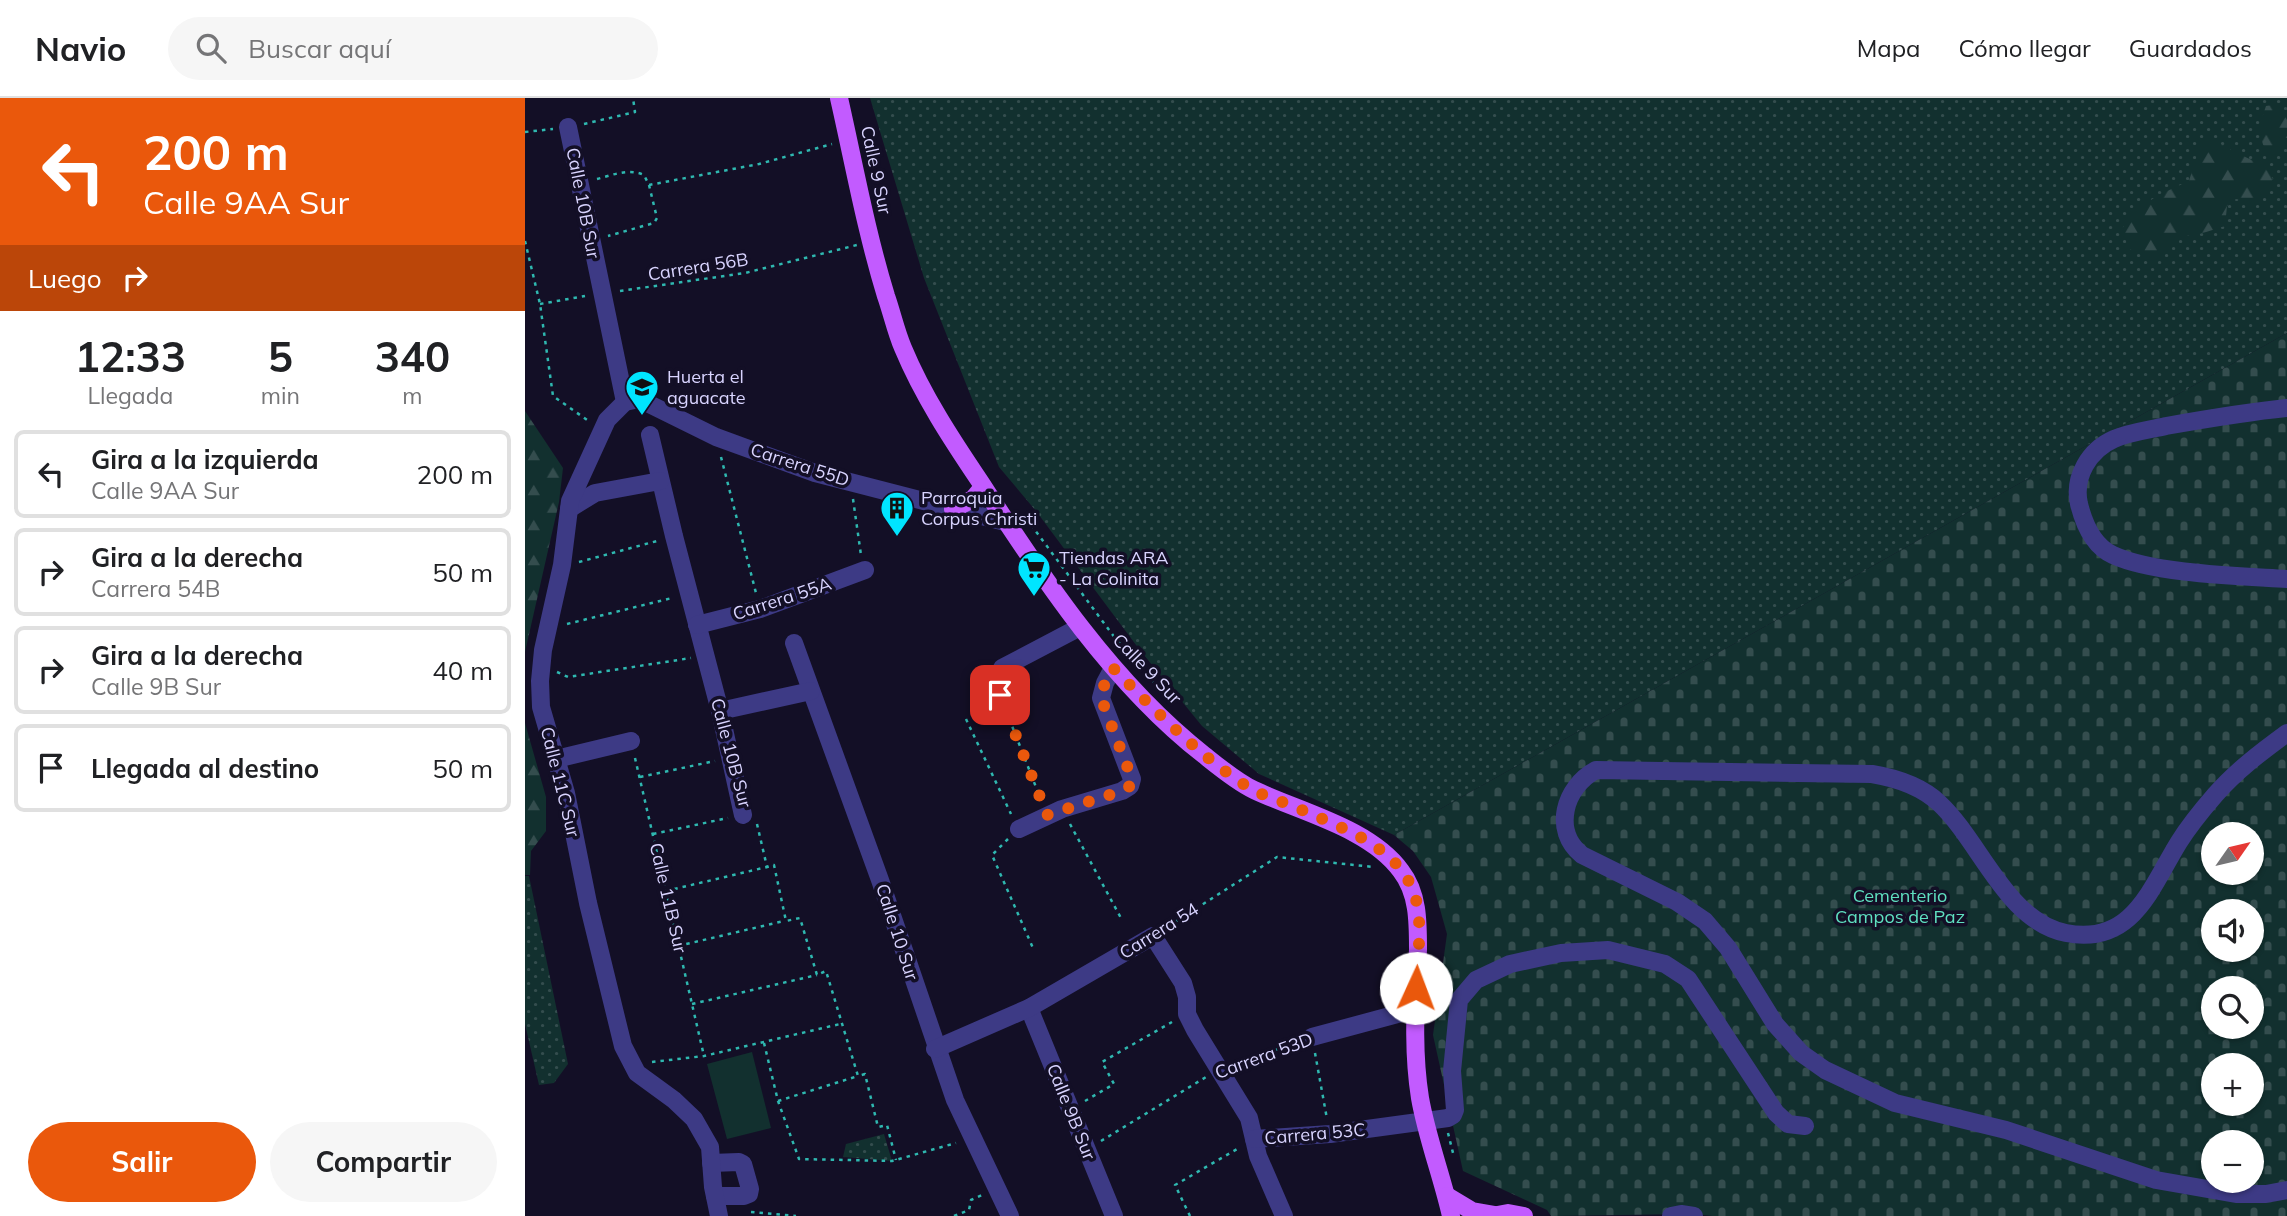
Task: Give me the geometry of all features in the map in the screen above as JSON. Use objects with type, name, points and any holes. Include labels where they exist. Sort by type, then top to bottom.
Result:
[{"type":"main road","name":"Calle 9 Sur","points":[[839,98],[871,245],[902,347],[940,421],[1005,522],[1080,627],[1113,668],[1185,740],[1251,789],[1336,825],[1374,845],[1401,870],[1414,894],[1418,925],[1415,1052],[1426,1122],[1451,1216]]},
{"type":"main road","points":[[953,509],[973,499],[983,487]]},
{"type":"main road","points":[[1447,1196],[1472,1211],[1524,1216]]},
{"type":"street","name":"Calle 10B Sur","points":[[568,127],[625,402]]},
{"type":"street","name":"Carrera 55D","points":[[625,402],[639,399],[716,437],[815,473],[1005,522]]},
{"type":"street","points":[[604,425],[625,402]]},
{"type":"street","points":[[2287,408],[2199,420],[2113,439],[2101,447],[2083,467],[2078,483],[2078,498],[2089,532],[2099,545],[2113,555],[2157,567],[2287,579]]},
{"type":"street","name":"Calle 11C Sur","points":[[604,425],[575,488],[569,509],[562,565],[541,668],[541,707],[566,793],[602,967],[623,1046],[631,1064]]},
{"type":"street","name":"Calle 10B Sur","points":[[650,435],[720,711],[743,815]]},
{"type":"street","points":[[569,509],[595,493],[660,481]]},
{"type":"street","points":[[575,488],[595,493]]},
{"type":"street","name":"Carrera 55A","points":[[697,625],[760,609],[865,570]]},
{"type":"street","points":[[1002,668],[1080,627]]},
{"type":"street","name":"Calle 10 Sur","points":[[795,643],[880,880],[935,1049],[955,1100],[1010,1216]]},
{"type":"street","points":[[1019,829],[1055,812],[1127,789],[1132,779],[1101,698],[1105,682],[1113,668]]},
{"type":"street","points":[[720,711],[811,691]]},
{"type":"street","points":[[2287,733],[2244,767],[2214,796],[2180,840],[2152,891],[2131,916],[2117,927],[2084,934],[2049,928],[2033,919],[2013,900],[1938,803],[1923,791],[1889,777],[1872,774],[1761,771],[1596,770],[1582,778],[1571,792],[1566,810],[1565,832],[1572,847],[1582,855],[1677,902],[1705,921],[1728,948],[1775,1024],[1801,1053],[1825,1070],[1895,1103],[2006,1130],[2156,1180],[2237,1194],[2287,1191]]},
{"type":"street","points":[[556,760],[631,741]]},
{"type":"street","points":[[1153,936],[1183,982],[1187,997],[1187,1014],[1249,1118],[1258,1156],[1284,1216]]},
{"type":"street","name":"Carrera 54","points":[[935,1049],[1029,1008],[1153,936]]},
{"type":"street","points":[[1444,1119],[1453,1115],[1455,1110],[1452,1070],[1459,1000],[1476,980],[1523,961],[1561,953],[1608,950],[1665,964],[1688,979],[1776,1114],[1788,1124],[1805,1126]]},
{"type":"street","name":"Calle 9B Sur","points":[[1029,1008],[1114,1216]]},
{"type":"street","name":"Carrera 53D","points":[[1312,1037],[1416,1009]]},
{"type":"street","points":[[631,1064],[637,1073],[674,1100],[694,1119],[710,1147],[711,1163],[717,1207],[749,1194],[743,1164],[711,1163]]},
{"type":"street","name":"Carrera 53C","points":[[1254,1139],[1330,1134],[1444,1119]]},
{"type":"street","points":[[1671,1216],[1694,1216]]},
{"type":"path","points":[[525,132],[568,127],[635,112],[633,98]]},
{"type":"path","points":[[649,185],[759,164],[835,143]]},
{"type":"path","points":[[579,184],[626,172],[643,175],[649,185],[657,218],[654,223],[591,240]]},
{"type":"path","points":[[525,240],[540,304],[553,396],[604,425]]},
{"type":"path","name":"Carrera 56B","points":[[540,304],[745,273],[858,245]]},
{"type":"path","points":[[716,437],[760,609]]},
{"type":"path","points":[[850,482],[860,550]]},
{"type":"path","points":[[1019,509],[1115,638],[1178,710]]},
{"type":"path","points":[[572,567],[579,562],[674,536]]},
{"type":"path","points":[[564,626],[572,621],[689,594]]},
{"type":"path","points":[[541,668],[568,677],[704,656]]},
{"type":"path","points":[[1000,695],[1055,812],[1122,920]]},
{"type":"path","points":[[966,719],[1019,829],[992,855],[1033,948]]},
{"type":"path","name":"Calle 11B Sur","points":[[631,741],[704,1056]]},
{"type":"path","points":[[640,777],[729,758]]},
{"type":"path","name":"Calle 10B Sur","points":[[743,815],[755,814],[767,867],[774,865],[786,921]]},
{"type":"path","points":[[653,834],[743,815]]},
{"type":"path","name":"Carrera 54","points":[[1153,936],[1277,857],[1378,867]]},
{"type":"path","points":[[666,891],[767,867]]},
{"type":"path","points":[[678,946],[800,918],[817,975]]},
{"type":"path","points":[[692,1004],[826,971],[858,1076]]},
{"type":"path","points":[[1070,1110],[1114,1084],[1102,1062],[1187,1014]]},
{"type":"path","points":[[631,1064],[704,1056],[841,1024]]},
{"type":"path","points":[[1312,1037],[1330,1134]]},
{"type":"path","name":"Carrera 53D","points":[[1086,1149],[1218,1070],[1312,1037]]},
{"type":"path","points":[[764,1043],[778,1101],[799,1159],[897,1160],[973,1138]]},
{"type":"path","points":[[778,1101],[865,1074],[878,1127],[887,1125],[897,1160]]},
{"type":"path","points":[[1444,1119],[1454,1159]]},
{"type":"path","name":"Carrera 53C","points":[[1190,1216],[1175,1185],[1254,1139]]},
{"type":"path","points":[[954,1216],[969,1210],[971,1200],[997,1188]]},
{"type":"path","points":[[717,1207],[796,1216]]},
{"type":"green space","points":[[870,98],[2287,98],[2287,333],[1394,835],[1259,774],[1202,726],[999,467],[924,278]]},
{"type":"green space","points":[[2273,105],[2287,113],[2287,136],[2274,154],[2268,154],[2262,142],[2261,125],[2266,106]]},
{"type":"green space","points":[[2207,139],[2263,164],[2273,179],[2266,190],[2252,202],[2236,199],[2227,206],[2225,226],[2181,237],[2167,253],[2153,259],[2129,249],[2122,229],[2128,220],[2151,200],[2189,181],[2198,152]]},
{"type":"green space","name":"Cementerio Campos de Paz","points":[[2287,333],[2287,1216],[1551,1216],[1547,1210],[1463,1171],[1433,1035],[1447,934],[1431,877],[1413,851],[1394,835]]},
{"type":"green space","points":[[525,411],[563,468],[559,502],[525,652]]},
{"type":"green space","points":[[525,723],[546,797],[546,831],[531,851],[530,875],[525,875]]},
{"type":"green space","points":[[525,876],[529,876],[568,1064],[554,1083],[539,1085],[525,1024]]},
{"type":"green space","points":[[752,1052],[771,1128],[727,1139],[707,1064]]},
{"type":"green space","points":[[884,1134],[892,1161],[843,1157],[846,1144]]},
{"type":"place","name":"Huerta el aguacate","points":[[642,417]]},
{"type":"place","name":"Parroquia Corpus Christi","points":[[897,538]]},
{"type":"place","name":"Tiendas ARA - La Colinita","points":[[1034,598]]},
{"type":"route","points":[[1000,695],[1047,815],[1130,786],[1132,779],[1101,698],[1105,682],[1113,668],[1185,740],[1251,789],[1336,825],[1374,845],[1401,870],[1414,894],[1418,925],[1416,988]]}]
